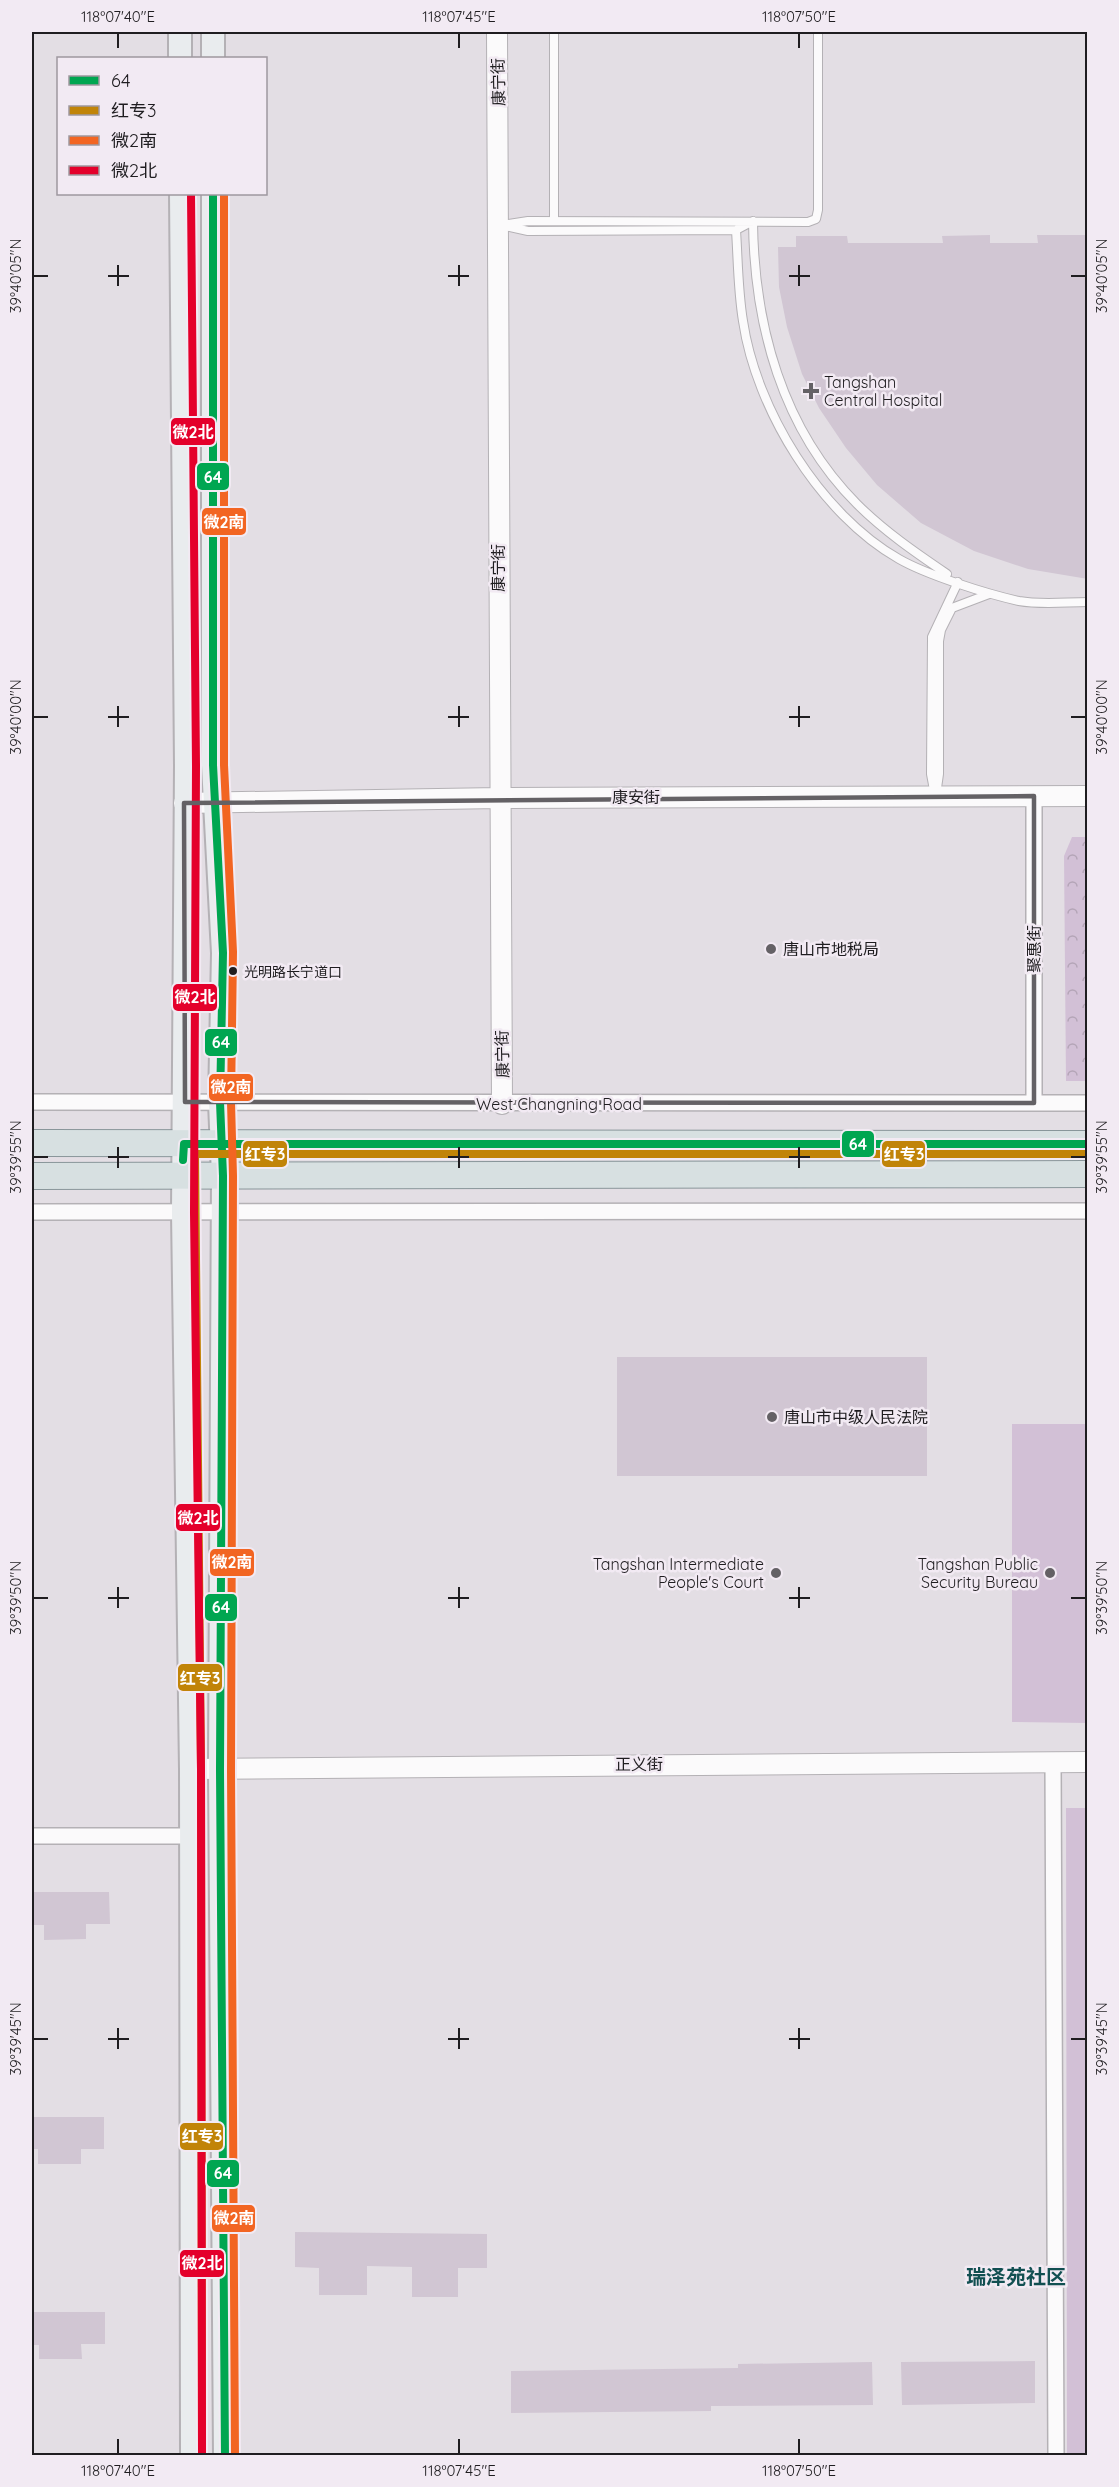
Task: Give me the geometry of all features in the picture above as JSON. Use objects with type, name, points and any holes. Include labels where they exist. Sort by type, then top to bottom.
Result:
[{"type":"main road","points":[[180,32],[180,57]]},
{"type":"main road","points":[[213,32],[213,57]]},
{"type":"main road","points":[[181,195],[186,766],[183,1213],[191,1769],[192,2456]]},
{"type":"main road","points":[[213,195],[213,765],[223,953],[220,1102],[223,1176],[220,1770],[225,2456]]},
{"type":"main road","points":[[32,1143],[1088,1144]]},
{"type":"main road","points":[[32,1176],[1088,1174]]},
{"type":"street","name":"康宁街","points":[[497,32],[502,1104]]},
{"type":"street","name":"聚惠街","points":[[1034,796],[1034,1103]]},
{"type":"street","name":"康安街","points":[[184,803],[499,798],[1088,796]]},
{"type":"street","name":"West Changning Road","points":[[32,1102],[1088,1103]]},
{"type":"street","points":[[32,1212],[222,1214],[750,1210],[1088,1211]]},
{"type":"street","points":[[1053,1762],[1056,2456]]},
{"type":"street","name":"正义街","points":[[191,1769],[1088,1762]]},
{"type":"street","points":[[32,1836],[190,1836]]},
{"type":"lane","points":[[554,32],[554,221]]},
{"type":"lane","points":[[499,225],[554,221],[808,222],[816,219],[818,210],[818,32]]},
{"type":"lane","points":[[499,225],[528,231],[736,230],[753,221]]},
{"type":"lane","points":[[753,221],[754,263],[769,351],[795,419],[812,450],[858,504],[885,530],[958,582]]},
{"type":"lane","points":[[736,230],[743,322],[751,356],[777,424],[794,455],[839,510],[899,559],[989,594],[1022,601],[1088,602]]},
{"type":"lane","points":[[936,797],[931,774],[932,637],[958,582]]},
{"type":"lane","points":[[936,797],[939,774],[941,630],[952,608],[989,594]]},
{"type":"highlighted area","points":[[1034,796],[1034,1103],[185,1102],[184,803]]},
{"type":"green space","points":[[1072,837],[1087,837],[1087,1081],[1066,1081],[1064,856]]},
{"type":"green space","name":"Tangshan Public Security Bureau","points":[[1012,1424],[1087,1424],[1087,1723],[1012,1722]]},
{"type":"green space","points":[[1066,1808],[1088,1808],[1087,2456],[1067,2455]]},
{"type":"building","points":[[990,235],[990,243],[1038,243],[1037,235],[1088,235],[1088,579],[1028,569],[974,551],[921,523],[877,485],[846,448],[819,408],[802,374],[787,327],[779,287],[778,247],[796,247],[796,236],[847,236],[848,243],[943,243],[942,236]]},
{"type":"building","name":"唐山市中级人民法院","points":[[617,1357],[927,1357],[927,1476],[617,1476]]},
{"type":"building","points":[[32,1892],[109,1892],[110,1924],[86,1924],[86,1939],[44,1940],[44,1925],[32,1925]]},
{"type":"building","points":[[32,2117],[104,2117],[104,2149],[81,2149],[81,2164],[38,2164],[38,2149],[32,2149]]},
{"type":"building","points":[[295,2232],[487,2234],[487,2268],[458,2268],[458,2297],[412,2297],[412,2267],[367,2266],[367,2295],[319,2295],[319,2268],[295,2267]]},
{"type":"building","points":[[32,2312],[105,2312],[105,2344],[81,2344],[82,2359],[39,2359],[39,2345],[32,2345]]},
{"type":"building","points":[[1035,2361],[1035,2403],[902,2405],[901,2362]]},
{"type":"building","points":[[872,2362],[873,2405],[711,2406],[711,2411],[511,2413],[511,2371],[738,2368],[738,2364]]},
{"type":"transit line","name":"微2北","points":[[191,195],[196,766],[194,1213],[201,1769],[202,2456]]},
{"type":"transit line","name":"64","points":[[213,195],[213,765],[223,953],[220,1102],[223,1176],[220,1770],[225,2456]]},
{"type":"transit line","name":"微2南","points":[[224,195],[224,765],[233,952],[231,1770],[235,2456]]},
{"type":"transit line","name":"64","points":[[183,1160],[184,1144],[1088,1144]]},
{"type":"transit line","name":"红专3","points":[[202,2456],[201,1769],[195,1154],[1088,1154]]},
{"type":"place","name":"Tangshan Central Hospital","points":[[811,391]]},
{"type":"place","name":"唐山市地税局","points":[[771,949]]},
{"type":"place","name":"光明路长宁道口","points":[[233,971]]},
{"type":"place","name":"唐山市中级人民法院","points":[[772,1417]]},
{"type":"place","name":"Tangshan Intermediate People's Court","points":[[776,1573]]},
{"type":"place","name":"Tangshan Public Security Bureau","points":[[1050,1573]]},
{"type":"district","name":"瑞泽苑社区","points":[[1016,2277]]}]
